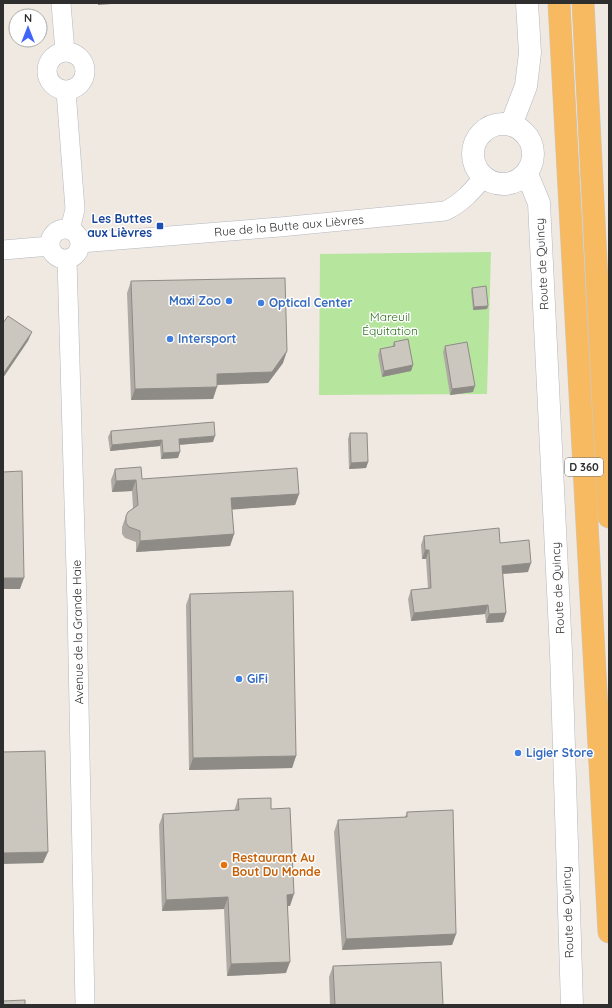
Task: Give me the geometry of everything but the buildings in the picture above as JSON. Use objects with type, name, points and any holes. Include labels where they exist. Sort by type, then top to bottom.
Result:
[{"type":"highway","name":"D 360","points":[[559,3],[609,932]]},
{"type":"highway","name":"D 360","points":[[583,3],[609,517]]},
{"type":"street","points":[[61,3],[65,52]]},
{"type":"street","points":[[511,125],[526,86],[530,53],[527,3]]},
{"type":"street","points":[[65,52],[71,53],[81,59],[85,70],[82,82],[78,87],[66,91],[60,90],[51,84],[46,74],[48,63],[51,59],[55,55],[65,52]]},
{"type":"street","points":[[66,91],[75,209],[75,236],[78,252],[67,259],[62,259],[54,255],[50,246],[52,236],[55,232],[60,230],[75,236]]},
{"type":"street","points":[[501,124],[511,125],[524,133],[532,145],[534,155],[532,165],[526,174],[515,182],[501,184],[484,177],[477,169],[473,150],[477,140],[483,132],[491,126],[501,124]]},
{"type":"street","name":"Route de Quincy","points":[[526,174],[539,203],[561,652],[572,1005]]},
{"type":"street","name":"Rue de la Butte aux Lièvres","points":[[75,236],[272,228],[445,211],[458,205],[469,195],[484,177]]},
{"type":"street","points":[[3,250],[50,246]]},
{"type":"street","name":"Avenue de la Grande Haie","points":[[67,259],[77,605],[85,1005]]},
{"type":"green space","name":"Mareuil Équitation","points":[[491,252],[487,394],[319,395],[320,254]]},
{"type":"place","name":"Les Buttes aux Lièvres","points":[[160,226]]},
{"type":"place","name":"Maxi Zoo","points":[[229,301]]},
{"type":"place","name":"Optical Center","points":[[261,303]]},
{"type":"place","name":"Intersport","points":[[170,339]]},
{"type":"place","name":"GiFi","points":[[239,679]]},
{"type":"place","name":"Ligier Store","points":[[518,753]]},
{"type":"place","name":"Restaurant Au Bout Du Monde","points":[[224,865]]}]
